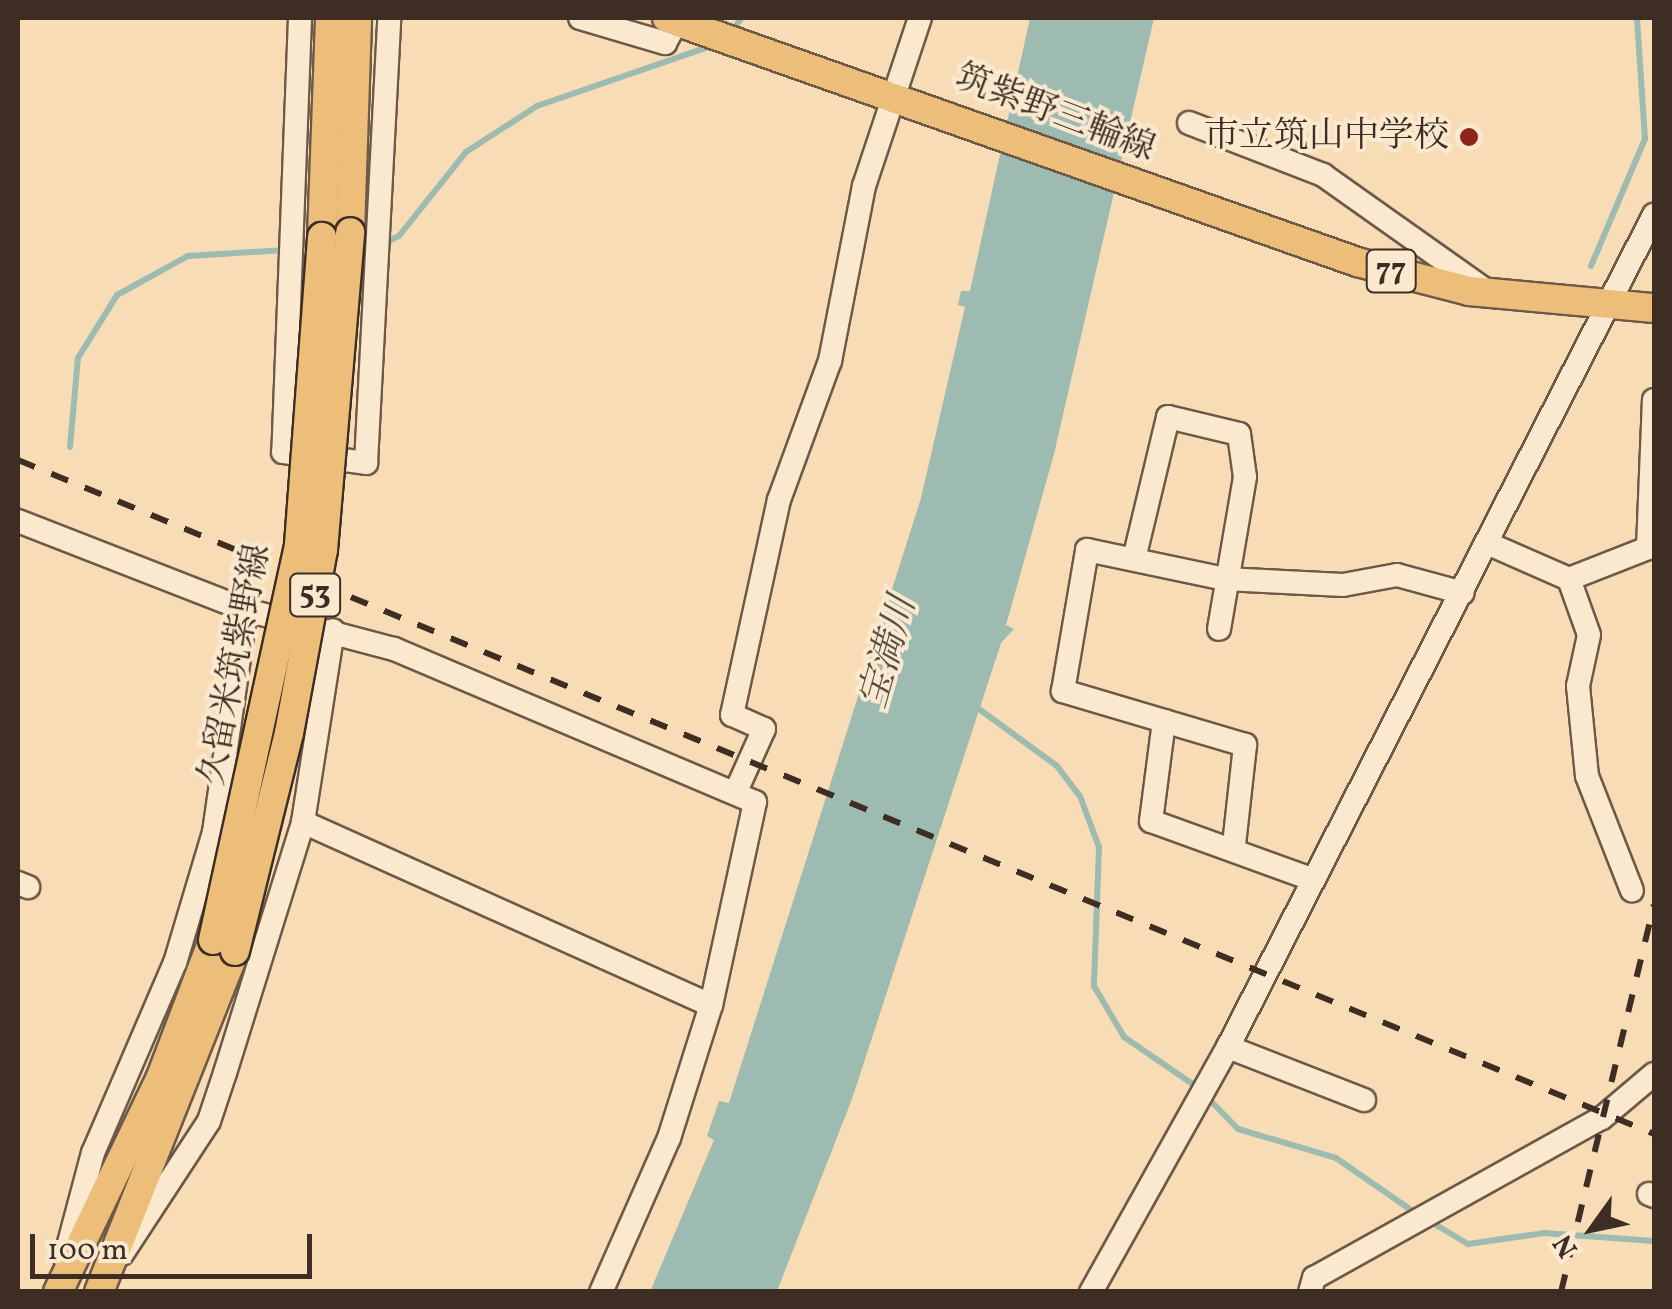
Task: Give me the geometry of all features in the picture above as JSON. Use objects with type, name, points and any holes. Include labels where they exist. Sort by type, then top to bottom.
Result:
[{"type":"main road","name":"久留米筑紫野線","points":[[330,18],[336,235]]},
{"type":"main road","name":"久留米筑紫野線","points":[[99,1292],[115,1265],[224,945],[299,544],[357,18]]},
{"type":"main road","name":"筑紫野三輪線","points":[[672,19],[721,25],[1139,185],[1358,262],[1491,294],[1654,308]]},
{"type":"main road","name":"久留米筑紫野線","points":[[57,1292],[224,945]]},
{"type":"street","points":[[300,18],[282,452],[366,463],[389,18]]},
{"type":"street","points":[[580,18],[666,43],[672,19]]},
{"type":"street","points":[[737,788],[764,729],[732,716],[735,688],[779,500],[830,360],[892,92],[920,18]]},
{"type":"street","points":[[1188,123],[1323,175],[1491,294]]},
{"type":"street","points":[[1091,1292],[1228,1047],[1654,215]]},
{"type":"street","points":[[1496,547],[1569,580],[1648,548],[1654,400]]},
{"type":"street","points":[[1134,559],[1168,416],[1226,426],[1247,456],[1219,629]]},
{"type":"street","points":[[18,521],[246,610],[333,630],[737,788],[755,802],[711,1004],[669,1138],[601,1292]]},
{"type":"street","points":[[1234,845],[1245,745],[1064,691],[1087,550],[1225,580],[1343,585],[1397,575],[1463,593]]},
{"type":"street","points":[[1569,580],[1588,635],[1578,686],[1587,776],[1632,890]]},
{"type":"street","points":[[57,1292],[93,1154],[175,962],[214,832],[246,610]]},
{"type":"street","points":[[115,1265],[208,1121],[303,822],[333,630]]},
{"type":"street","points":[[1164,720],[1151,821],[1234,845],[1314,880]]},
{"type":"street","points":[[303,822],[711,1004]]},
{"type":"street","points":[[1228,1047],[1364,1100]]},
{"type":"street","points":[[1310,1292],[1314,1278],[1438,1205],[1602,1118],[1654,1074]]},
{"type":"water","name":"宝満川","points":[[1030,18],[1154,18],[1054,454],[1006,625],[1014,629],[1001,643],[852,1099],[777,1291],[650,1292],[714,1140],[707,1136],[719,1101],[729,1103],[921,498],[965,307],[958,305],[961,291],[970,291]]},
{"type":"waterway","points":[[730,34],[741,18]]},
{"type":"waterway","points":[[1591,266],[1645,139],[1637,18]]},
{"type":"waterway","points":[[381,245],[399,236],[466,152],[537,106],[717,44]]},
{"type":"waterway","points":[[70,447],[78,358],[117,295],[188,256],[285,250]]},
{"type":"waterway","points":[[975,706],[1057,766],[1080,796],[1099,847],[1094,986],[1124,1037],[1197,1087]]},
{"type":"waterway","points":[[1206,1096],[1238,1129],[1336,1158],[1417,1214]]},
{"type":"waterway","points":[[1428,1220],[1468,1244],[1544,1233],[1654,1241]]},
{"type":"railway","points":[[18,460],[1654,1134]]},
{"type":"railway","points":[[1561,1292],[1654,905]]},
{"type":"place","name":"市立筑山中学校","points":[[1469,137]]}]
